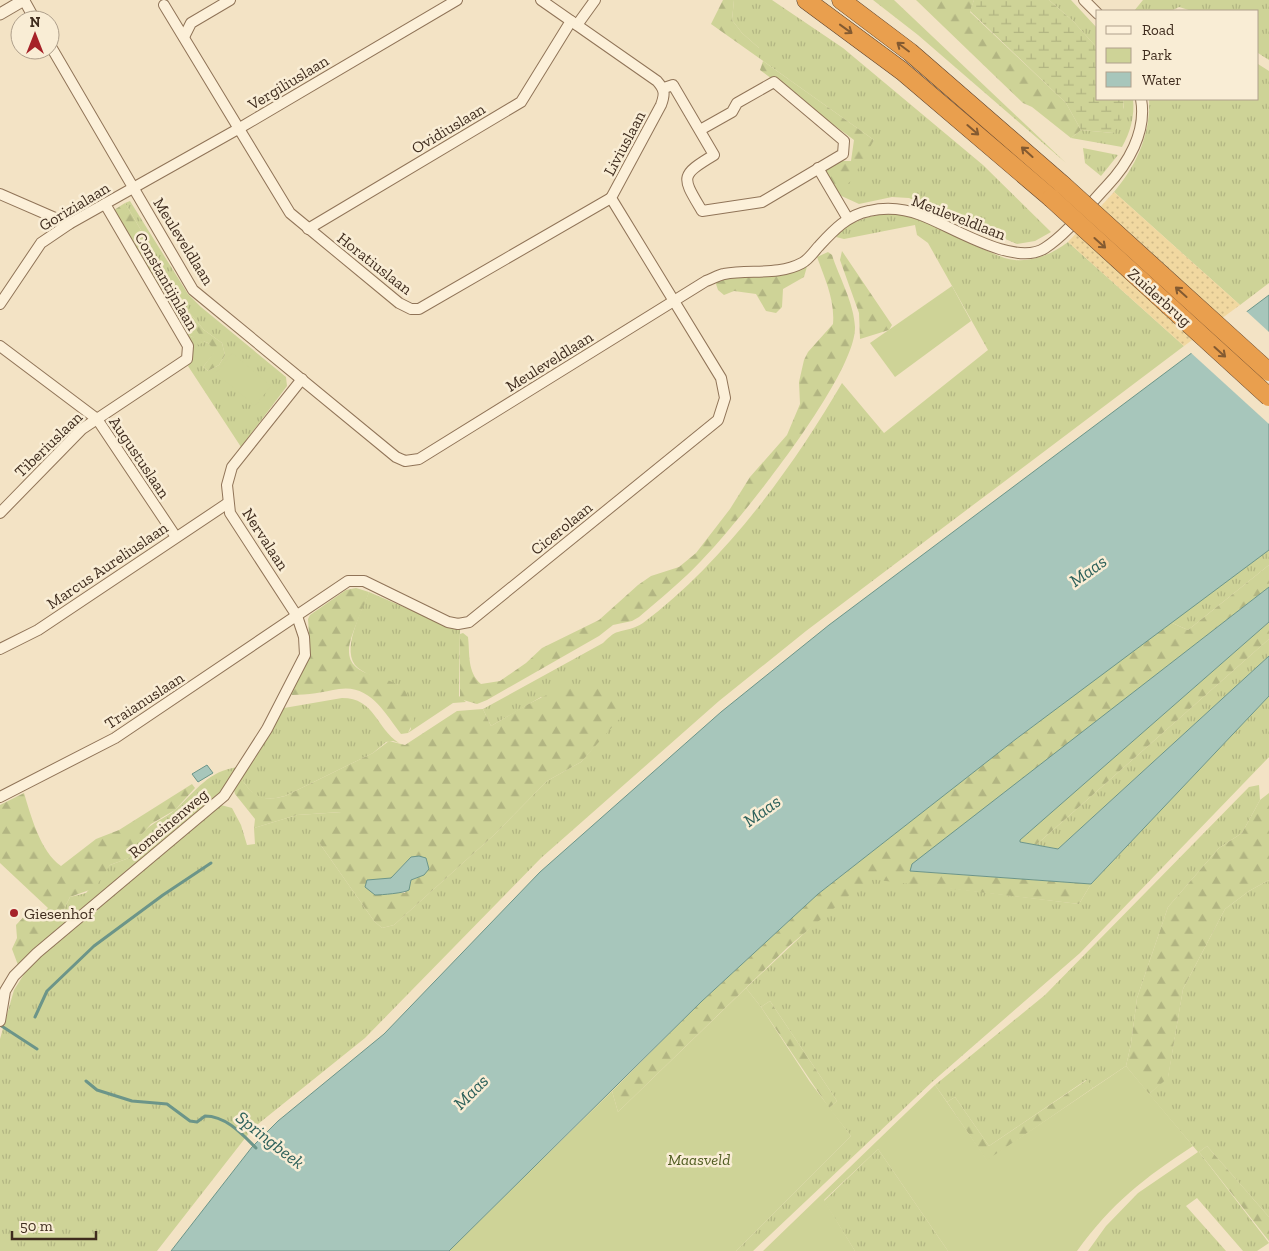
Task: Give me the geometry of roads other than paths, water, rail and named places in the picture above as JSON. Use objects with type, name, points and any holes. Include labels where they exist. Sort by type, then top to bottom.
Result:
[{"type":"highway","name":"Zuiderbrug","points":[[806,0],[902,71],[1051,198],[1269,397]]},
{"type":"highway","name":"Zuiderbrug","points":[[840,0],[939,76],[1063,185],[1269,372]]},
{"type":"street","points":[[0,14],[24,0]]},
{"type":"street","points":[[184,37],[191,23],[230,0]]},
{"type":"street","name":"Vergiliuslaan","points":[[134,188],[457,0]]},
{"type":"street","points":[[541,0],[657,81],[664,88],[673,85],[714,156],[692,169],[686,176],[687,185],[702,211],[762,202],[843,154],[844,141],[774,82],[737,103],[732,112],[700,130]]},
{"type":"street","points":[[574,23],[595,0]]},
{"type":"street","points":[[1084,0],[1096,12]]},
{"type":"street","name":"Horatiuslaan","points":[[164,5],[290,213],[399,303],[411,309],[419,309],[611,198]]},
{"type":"street","name":"Ovidiuslaan","points":[[308,229],[521,102],[574,23]]},
{"type":"street","name":"Meuleveldlaan","points":[[59,60],[193,290],[396,457],[405,461],[419,459],[674,301],[722,274],[786,270],[804,262],[848,219],[868,211],[894,208],[920,214],[1008,252],[1026,254],[1043,250],[1059,237],[1110,183],[1131,154],[1138,137],[1143,108],[1141,100]]},
{"type":"street","name":"Liviuslaan","points":[[664,88],[665,94],[661,105],[611,198],[674,301]]},
{"type":"street","points":[[818,168],[848,219]]},
{"type":"street","name":"Gorizialaan","points":[[0,304],[41,243],[69,224],[134,188]]},
{"type":"street","points":[[0,194],[69,224]]},
{"type":"street","name":"Constantijnlaan","points":[[97,419],[187,359],[188,346],[105,204]]},
{"type":"street","name":"Cicerolaan","points":[[297,616],[348,581],[364,581],[448,622],[458,624],[469,622],[718,420],[725,398],[721,378],[674,301]]},
{"type":"street","name":"Augustuslaan","points":[[0,346],[97,419],[176,537]]},
{"type":"street","name":"Nervalaan","points":[[297,616],[230,513],[227,485],[232,467],[302,379]]},
{"type":"street","name":"Tiberiuslaan","points":[[0,513],[82,429],[97,419]]},
{"type":"street","name":"Marcus Aureliuslaan","points":[[0,649],[38,630],[228,503]]},
{"type":"street","name":"Traianuslaan","points":[[0,797],[115,738],[297,616]]},
{"type":"street","name":"Romeinenweg","points":[[1,1013],[5,991],[14,976],[37,953],[224,796],[267,729],[305,655],[304,637],[297,616]]},
{"type":"water","name":"Maas","points":[[1269,295],[1269,550],[1016,739],[818,894],[702,1001],[449,1251],[171,1251],[252,1147],[278,1121],[384,1034],[540,872],[721,712],[829,625]]},
{"type":"water","points":[[1269,587],[1269,622],[1020,840],[1020,842],[1058,849],[1269,656],[1269,696],[1091,884],[910,871],[912,864]]},
{"type":"water","points":[[207,765],[213,773],[198,782],[192,774]]},
{"type":"water","points":[[419,856],[426,858],[429,869],[424,875],[411,880],[409,890],[375,895],[365,887],[367,880],[391,878],[411,857]]},
{"type":"waterway","points":[[35,1017],[47,991],[94,946],[163,895],[211,863]]},
{"type":"waterway","name":"Springbeek","points":[[0,1025],[37,1049]]},
{"type":"waterway","name":"Springbeek","points":[[86,1081],[97,1090],[132,1101],[167,1104],[190,1121],[197,1122],[205,1116],[220,1119],[227,1122],[256,1148]]},
{"type":"place","name":"Giesenhof","points":[[14,913]]},
{"type":"park label","name":"Maasveld","points":[[699,1159]]}]
